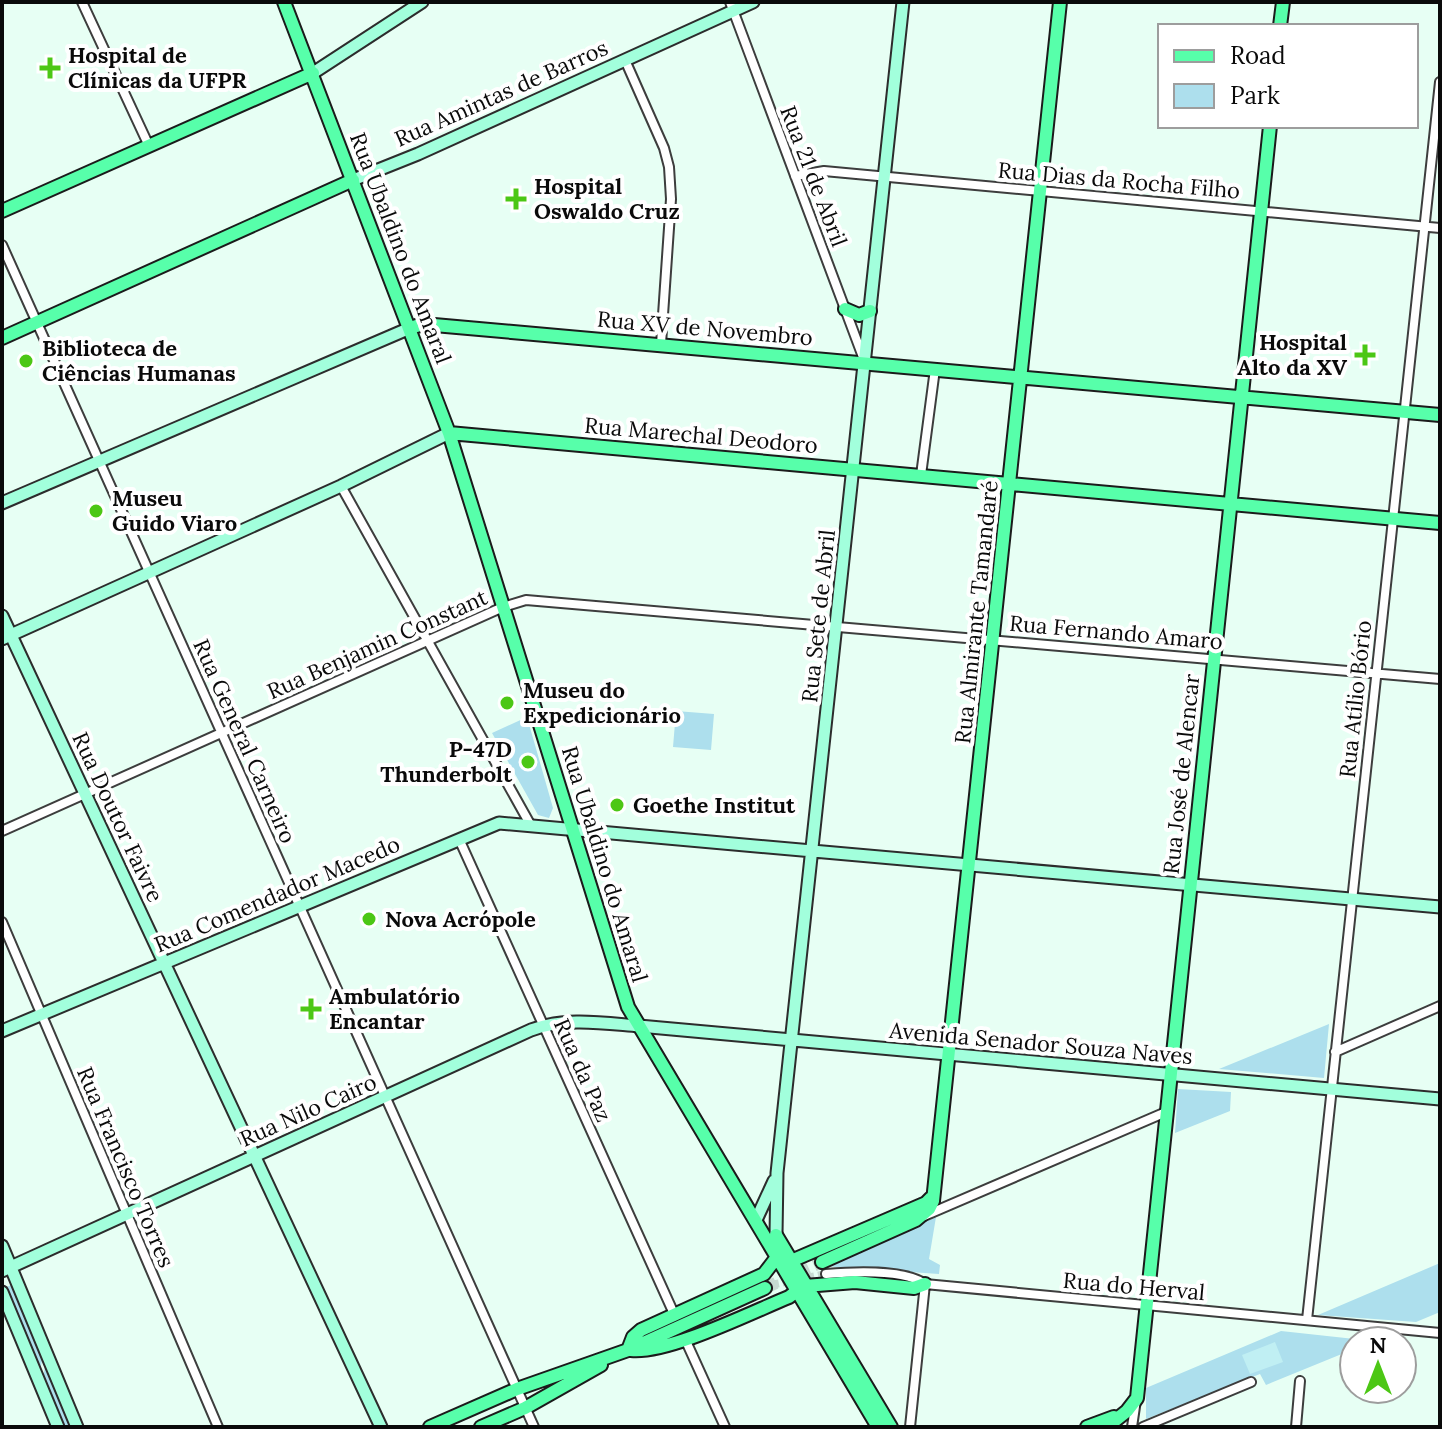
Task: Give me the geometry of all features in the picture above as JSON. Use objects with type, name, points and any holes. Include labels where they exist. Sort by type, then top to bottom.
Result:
[{"type":"main road","name":"Rua Ubaldino do Amaral","points":[[284,2],[449,433],[628,1007],[777,1257],[891,1427]]},
{"type":"main road","points":[[2,211],[313,73],[422,2]]},
{"type":"main road","name":"Rua Amintas de Barros","points":[[2,338],[625,60],[732,6],[753,2]]},
{"type":"main road","name":"Rua Sete de Abril","points":[[776,1235],[777,1173],[903,2]]},
{"type":"main road","name":"Rua Almirante Tamandaré","points":[[934,1196],[1060,2]]},
{"type":"main road","points":[[1280,24],[1283,2]]},
{"type":"main road","name":"Rua José de Alencar","points":[[1137,1398],[1270,128]]},
{"type":"main road","points":[[845,309],[859,315],[870,311]]},
{"type":"main road","name":"Rua XV de Novembro","points":[[2,503],[423,324],[1440,415]]},
{"type":"main road","points":[[6,637],[341,486],[449,433]]},
{"type":"main road","name":"Rua Marechal Deodoro","points":[[449,433],[1440,523]]},
{"type":"main road","name":"Rua Doutor Faivre","points":[[2,616],[6,637],[85,794],[381,1427]]},
{"type":"main road","name":"Rua Comendador Macedo","points":[[2,1031],[499,823],[1440,907]]},
{"type":"main road","name":"Rua Nilo Cairo","points":[[6,1269],[544,1026],[570,1021],[639,1026]]},
{"type":"main road","name":"Avenida Senador Souza Naves","points":[[639,1026],[1440,1099]]},
{"type":"main road","points":[[756,1220],[777,1173]]},
{"type":"main road","points":[[824,1268],[916,1220],[923,1215],[934,1196]]},
{"type":"main road","points":[[791,1261],[926,1203],[934,1196]]},
{"type":"main road","name":"Rua Ubaldino do Amaral","points":[[776,1235],[791,1261],[801,1289],[878,1427]]},
{"type":"main road","points":[[2,1246],[6,1269],[46,1352],[77,1427]]},
{"type":"main road","points":[[628,1350],[633,1337],[641,1330],[764,1274],[777,1257]]},
{"type":"main road","points":[[481,1427],[525,1408],[628,1350],[653,1349],[685,1339],[789,1297],[801,1289],[855,1282],[914,1288],[925,1284]]},
{"type":"main road","points":[[430,1427],[517,1389],[628,1350],[765,1288]]},
{"type":"main road","points":[[2,1292],[58,1427]]},
{"type":"main road","points":[[40,1384],[46,1352]]},
{"type":"main road","points":[[1107,1427],[1137,1398]]},
{"type":"main road","points":[[1087,1427],[1127,1411]]},
{"type":"street","points":[[82,2],[149,146]]},
{"type":"street","name":"Rua 21 de Abril","points":[[732,6],[864,362]]},
{"type":"street","points":[[625,60],[664,148],[669,167],[671,199],[661,344]]},
{"type":"street","name":"Rua Atílio Bório","points":[[1307,1320],[1440,82]]},
{"type":"street","name":"Rua Dias da Rocha Filho","points":[[795,176],[824,171],[1440,228]]},
{"type":"street","name":"Rua General Carneiro","points":[[2,245],[534,1427]]},
{"type":"street","points":[[921,475],[935,369]]},
{"type":"street","points":[[341,486],[530,824]]},
{"type":"street","name":"Rua Fernando Amaro","points":[[503,607],[538,599],[1440,679]]},
{"type":"street","name":"Rua Benjamin Constant","points":[[2,831],[503,607]]},
{"type":"street","name":"Rua da Paz","points":[[459,839],[675,1316]]},
{"type":"street","name":"Rua Francisco Torres","points":[[2,922],[218,1427]]},
{"type":"street","points":[[1335,1052],[1440,1006]]},
{"type":"street","points":[[916,1220],[1166,1112]]},
{"type":"street","points":[[934,1196],[951,1205]]},
{"type":"street","name":"Rua do Herval","points":[[824,1268],[916,1278],[925,1284],[1440,1333]]},
{"type":"street","points":[[910,1427],[925,1284]]},
{"type":"street","points":[[685,1339],[725,1427]]},
{"type":"street","points":[[1296,1427],[1300,1381]]},
{"type":"street","points":[[1143,1427],[1251,1382]]},
{"type":"street","name":"Rua José de Alencar","points":[[1132,1427],[1137,1398]]},
{"type":"street","points":[[891,1427],[911,1417]]},
{"type":"green space","points":[[676,711],[714,714],[711,750],[673,747]]},
{"type":"green space","points":[[527,717],[553,808],[549,818],[538,815],[492,733]]},
{"type":"green space","points":[[1329,1024],[1324,1078],[1219,1069]]},
{"type":"green space","points":[[1178,1089],[1231,1092],[1230,1111],[1175,1133]]},
{"type":"green space","points":[[936,1217],[929,1259],[940,1265],[939,1274],[823,1266]]},
{"type":"green space","points":[[1440,1263],[1440,1312],[1416,1322],[1318,1315]]},
{"type":"green space","points":[[18,1282],[44,1349],[39,1377],[2,1289]]},
{"type":"green space","points":[[1281,1331],[1338,1337],[1338,1356],[1266,1385],[1260,1374],[1146,1419],[1146,1388]]},
{"type":"green space","points":[[47,1355],[77,1427],[59,1427],[42,1384]]},
{"type":"shaded area","points":[[1275,1342],[1283,1362],[1250,1374],[1242,1355]]},
{"type":"tunnel","points":[[765,1288],[822,1262]]},
{"type":"tunnel","points":[[771,1285],[826,1274]]},
{"type":"place","name":"Hospital de Clínicas da UFPR","points":[[50,68]]},
{"type":"place","name":"Hospital Oswaldo Cruz","points":[[516,199]]},
{"type":"place","name":"Hospital Alto da XV","points":[[1365,355]]},
{"type":"place","name":"Biblioteca de Ciências Humanas","points":[[26,361]]},
{"type":"place","name":"Museu Guido Viaro","points":[[96,511]]},
{"type":"place","name":"Museu do Expedicionário","points":[[507,703]]},
{"type":"place","name":"P-47D Thunderbolt","points":[[528,762]]},
{"type":"place","name":"Goethe Institut","points":[[617,805]]},
{"type":"place","name":"Nova Acrópole","points":[[369,919]]},
{"type":"place","name":"Ambulatório Encantar","points":[[311,1009]]}]
